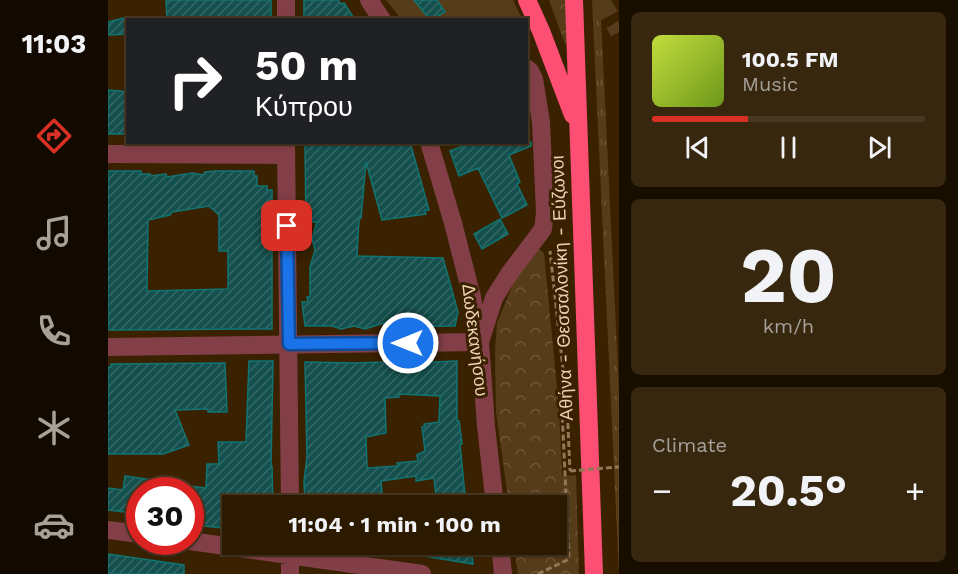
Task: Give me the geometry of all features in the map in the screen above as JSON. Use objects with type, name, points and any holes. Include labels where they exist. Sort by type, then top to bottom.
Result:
[{"type":"highway","points":[[527,0],[578,129]]},
{"type":"highway","name":"Αθήνα - Θεσσαλονίκη - Εύζωνοι","points":[[574,0],[594,574]]},
{"type":"street","points":[[286,0],[286,18]]},
{"type":"street","points":[[369,0],[381,18]]},
{"type":"street","points":[[108,347],[480,342],[494,298],[543,229],[545,213],[541,122],[534,79],[528,69]]},
{"type":"street","name":"Δωδεκανήσου","points":[[430,144],[468,281],[480,342],[494,495]]},
{"type":"street","points":[[108,154],[286,149],[290,495]]},
{"type":"street","points":[[108,530],[126,532]]},
{"type":"street","points":[[204,542],[222,544]]},
{"type":"street","points":[[290,555],[290,574]]},
{"type":"street","points":[[318,555],[422,574]]},
{"type":"street","points":[[501,555],[503,574]]},
{"type":"path","points":[[543,229],[549,246],[567,405],[570,471],[619,467]]},
{"type":"path","points":[[538,574],[569,559],[562,410],[567,405]]},
{"type":"green space","points":[[386,0],[513,0],[522,18],[400,18]]},
{"type":"green space","points":[[549,0],[566,0],[568,43],[565,44]]},
{"type":"green space","points":[[592,0],[600,0],[619,390],[619,574]]},
{"type":"green space","points":[[538,249],[544,253],[559,408],[562,476],[576,475],[579,574],[518,574],[515,555],[567,555],[567,495],[508,495],[496,412],[495,352],[497,323],[515,279]]},
{"type":"building","points":[[166,0],[271,0],[271,18],[167,18]]},
{"type":"building","points":[[304,0],[338,0],[341,4],[344,3],[354,18],[304,18]]},
{"type":"building","points":[[414,0],[437,0],[445,12],[434,18],[427,16]]},
{"type":"building","points":[[128,17],[126,18],[126,34],[108,35],[108,22]]},
{"type":"building","points":[[108,90],[126,92],[126,134],[108,134]]},
{"type":"building","points":[[531,142],[531,146],[509,155],[520,182],[517,184],[527,205],[502,218],[478,168],[459,176],[450,151],[469,144],[528,144]]},
{"type":"building","points":[[305,144],[411,144],[429,210],[425,210],[426,214],[382,220],[366,162],[357,256],[443,258],[458,312],[455,326],[385,327],[384,323],[365,329],[354,326],[341,329],[332,326],[305,326],[302,302],[308,302],[307,297],[310,297],[310,267],[315,250],[312,239],[317,222],[306,222]]},
{"type":"building","points":[[108,171],[141,171],[141,174],[150,174],[150,176],[166,174],[167,177],[192,173],[203,175],[205,172],[215,171],[254,171],[254,176],[257,176],[257,186],[267,186],[267,190],[272,190],[272,329],[108,330]],"holes":[[[209,206],[219,215],[219,251],[228,251],[228,289],[147,291],[148,220],[170,215],[172,212]]]},
{"type":"building","points":[[500,219],[508,234],[482,249],[474,234]]},
{"type":"building","points":[[388,360],[404,360],[405,363],[457,361],[457,421],[459,421],[462,444],[460,444],[465,495],[436,495],[434,478],[416,481],[416,476],[381,481],[382,495],[305,495],[307,457],[305,362],[388,362]],"holes":[[[399,394],[440,396],[439,422],[424,424],[425,427],[422,427],[425,451],[417,455],[418,461],[397,463],[398,466],[367,468],[366,437],[386,433],[385,398],[399,397]]]},
{"type":"building","points":[[249,361],[273,361],[273,495],[222,495],[222,528],[204,526],[204,488],[206,488],[207,464],[219,464],[218,442],[246,442]]},
{"type":"building","points":[[225,363],[227,412],[208,412],[208,409],[175,410],[189,445],[163,454],[108,454],[108,367],[111,367],[111,364]]},
{"type":"building","points":[[125,476],[132,477],[126,477],[126,512],[108,510],[108,488],[123,490]]},
{"type":"building","points":[[108,554],[184,565],[184,574],[108,574]]},
{"type":"building","points":[[418,555],[472,555],[473,564]]},
{"type":"tunnel","points":[[601,0],[619,32]]},
{"type":"route","points":[[287,226],[289,344],[408,343]]}]
